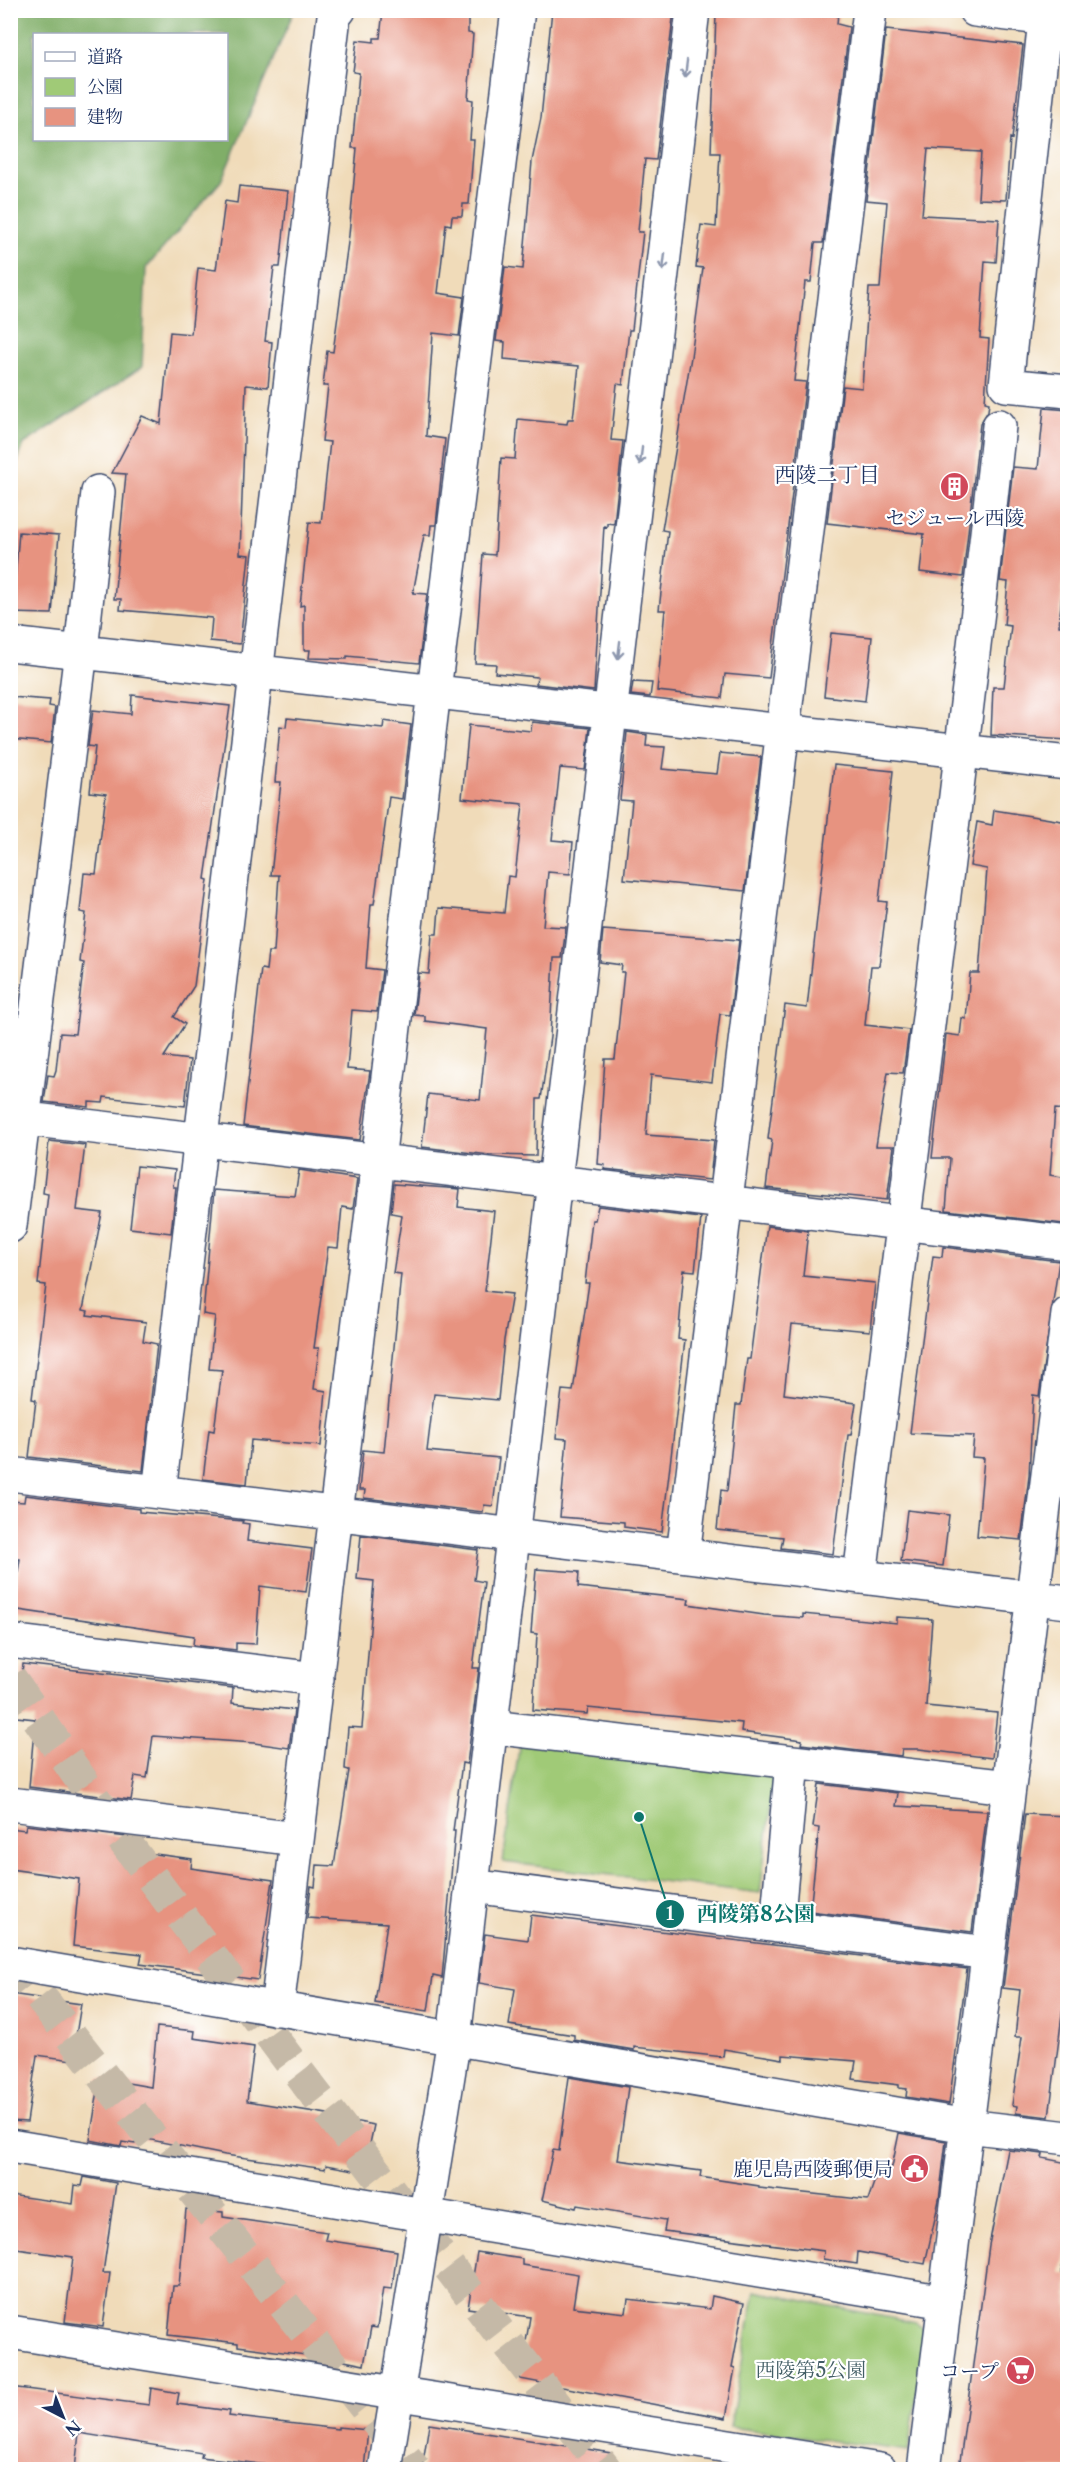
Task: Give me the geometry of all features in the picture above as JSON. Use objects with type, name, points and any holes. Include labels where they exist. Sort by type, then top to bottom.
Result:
[{"type":"street","points":[[159,1492],[334,16],[339,10]]},
{"type":"street","points":[[277,2009],[434,691],[518,10]]},
{"type":"street","points":[[386,2469],[454,2038],[693,10]]},
{"type":"street","points":[[683,1555],[870,10]]},
{"type":"street","points":[[975,10],[1053,17],[1006,385],[1068,391]]},
{"type":"street","points":[[860,1577],[902,1223],[963,751],[999,426]]},
{"type":"street","points":[[10,1226],[17,1117],[81,651],[98,492]]},
{"type":"street","points":[[10,644],[1068,762]]},
{"type":"street","points":[[17,1117],[1068,1243]]},
{"type":"street","points":[[924,2469],[1068,1314]]},
{"type":"street","points":[[10,1474],[1068,1602]]},
{"type":"street","points":[[10,1641],[316,1679]]},
{"type":"street","points":[[491,1727],[1009,1787]]},
{"type":"street","points":[[777,1926],[792,1762]]},
{"type":"street","points":[[10,1804],[297,1839]]},
{"type":"street","points":[[472,1886],[988,1953]]},
{"type":"street","points":[[10,1963],[966,2126],[1068,2138]]},
{"type":"street","points":[[10,2146],[945,2302]]},
{"type":"street","points":[[10,2332],[880,2469]]},
{"type":"green space","points":[[11,10],[294,11],[221,181],[146,268],[142,367],[24,444],[11,479]]},
{"type":"green space","points":[[520,1741],[775,1771],[760,1893],[503,1862]]},
{"type":"green space","name":"西陵第5公園","points":[[755,2291],[916,2323],[927,2331],[908,2451],[730,2427]]},
{"type":"building","points":[[383,10],[468,10],[468,33],[473,34],[468,99],[473,100],[470,140],[474,140],[469,204],[463,204],[462,216],[452,216],[451,225],[446,224],[438,293],[464,297],[459,336],[433,333],[426,436],[445,439],[436,525],[431,525],[430,535],[424,535],[413,593],[427,594],[419,663],[347,656],[347,659],[309,658],[310,650],[304,650],[304,605],[300,606],[309,522],[321,523],[330,442],[322,441],[328,386],[323,386],[327,351],[333,352],[349,235],[357,148],[352,148],[359,73],[353,72],[357,40],[374,42],[374,38],[380,38]]},
{"type":"building","points":[[552,10],[674,10],[656,160],[645,159],[638,232],[643,232],[632,330],[629,330],[623,385],[617,384],[611,440],[623,441],[614,524],[607,523],[607,527],[604,526],[594,691],[536,684],[537,677],[495,673],[496,664],[475,663],[483,554],[495,555],[501,458],[515,459],[518,419],[567,424],[568,419],[573,419],[579,366],[504,359],[505,342],[496,341],[505,267],[523,269],[532,161],[541,118]]},
{"type":"building","points":[[735,10],[838,13],[837,24],[849,27],[823,243],[815,243],[811,282],[805,282],[794,381],[806,382],[769,678],[725,674],[722,698],[657,691],[665,610],[659,610],[668,531],[662,530],[691,357],[703,268],[696,267],[701,225],[716,227],[720,153],[711,153],[716,14],[735,16]]},
{"type":"building","points":[[886,30],[1023,45],[1012,139],[1010,138],[1006,200],[978,199],[981,152],[928,149],[922,215],[999,219],[996,262],[985,261],[980,338],[989,339],[985,402],[989,403],[988,411],[980,424],[963,577],[920,572],[924,534],[827,523],[843,386],[862,388],[869,288],[880,288],[887,202],[866,200]]},
{"type":"building","points":[[239,186],[288,191],[280,267],[274,267],[265,341],[272,342],[268,387],[246,385],[240,554],[249,555],[240,644],[210,641],[212,618],[120,610],[121,599],[114,599],[126,474],[112,473],[142,416],[161,424],[170,332],[191,334],[198,268],[216,270],[225,201],[237,203]]},
{"type":"building","points":[[1044,408],[1068,410],[1068,528],[1059,626],[1068,626],[1068,740],[991,735],[993,687],[1004,687],[1011,626],[1004,625],[1008,582],[1000,581],[1013,467],[1038,469]]},
{"type":"building","points":[[19,532],[59,535],[52,614],[10,613],[10,579],[15,580]]},
{"type":"building","points":[[831,633],[872,637],[865,701],[824,696]]},
{"type":"building","points":[[633,682],[652,683],[650,697],[631,695]]},
{"type":"building","points":[[132,695],[230,706],[205,879],[208,880],[194,986],[174,1017],[185,1024],[164,1057],[190,1060],[185,1106],[104,1097],[103,1103],[89,1102],[89,1107],[44,1102],[48,1075],[54,1076],[56,1070],[60,1033],[75,1034],[84,963],[80,962],[86,913],[80,912],[84,873],[96,874],[106,794],[90,792],[95,747],[88,746],[93,710],[131,714]]},
{"type":"building","points":[[10,697],[50,700],[49,706],[55,707],[51,743],[10,739]]},
{"type":"building","points":[[287,718],[383,728],[384,721],[411,725],[402,799],[389,797],[374,904],[371,904],[366,968],[382,970],[377,1012],[352,1010],[347,1069],[370,1071],[360,1140],[243,1126],[261,969],[266,970],[268,952],[274,952],[279,875],[271,875],[281,782],[275,782],[280,726],[286,727]]},
{"type":"building","points":[[532,722],[590,728],[585,770],[560,768],[552,840],[573,842],[570,874],[548,872],[543,926],[566,927],[562,958],[554,958],[550,1037],[541,1099],[537,1099],[536,1156],[490,1155],[422,1147],[428,1094],[480,1100],[487,1029],[425,1021],[425,1016],[414,1015],[419,973],[429,974],[432,934],[437,934],[439,908],[504,913],[508,876],[515,877],[523,804],[462,798],[469,725],[531,731]]},
{"type":"building","points":[[627,732],[647,735],[646,746],[665,747],[662,769],[717,774],[720,753],[761,757],[745,891],[624,879],[632,801],[620,800]]},
{"type":"building","points":[[834,765],[893,771],[879,901],[887,902],[879,966],[871,966],[865,1025],[909,1030],[903,1073],[888,1072],[876,1146],[894,1146],[887,1200],[766,1188],[772,1140],[768,1139],[785,1005],[807,1008]]},
{"type":"building","points":[[994,810],[1068,822],[1068,1110],[1055,1109],[1050,1175],[1068,1178],[1064,1224],[946,1210],[950,1158],[932,1158],[946,1034],[960,1036],[962,1018],[966,1019],[970,973],[979,973],[987,869],[970,866],[977,822],[992,825]]},
{"type":"building","points":[[603,930],[739,940],[730,1015],[720,1014],[712,1082],[651,1075],[646,1135],[714,1140],[710,1180],[604,1169],[605,1165],[598,1164],[605,1059],[615,1059],[624,972],[621,972],[622,965],[600,962]]},
{"type":"building","points":[[49,1141],[85,1145],[77,1210],[102,1213],[83,1310],[88,1311],[87,1315],[146,1322],[143,1341],[157,1344],[143,1471],[29,1457],[36,1400],[32,1399],[46,1285],[38,1284],[48,1194],[43,1193]]},
{"type":"building","points":[[137,1166],[175,1170],[173,1187],[176,1187],[171,1233],[130,1228]]},
{"type":"building","points":[[299,1170],[357,1179],[353,1209],[342,1207],[338,1248],[328,1247],[314,1348],[319,1348],[314,1389],[326,1391],[321,1446],[251,1440],[247,1484],[203,1479],[209,1430],[214,1431],[222,1370],[209,1369],[215,1316],[203,1314],[214,1190],[295,1196]]},
{"type":"building","points":[[394,1184],[460,1189],[458,1207],[494,1211],[485,1291],[512,1294],[504,1340],[498,1400],[434,1394],[427,1451],[499,1458],[493,1506],[484,1505],[483,1512],[364,1498],[365,1490],[359,1490],[363,1450],[384,1452],[401,1274],[393,1273],[402,1215],[391,1213]]},
{"type":"building","points":[[598,1206],[701,1218],[695,1271],[684,1270],[678,1339],[685,1340],[662,1532],[624,1527],[624,1522],[560,1517],[567,1439],[556,1438],[562,1390],[573,1391],[589,1283],[585,1283],[592,1220],[595,1220]]},
{"type":"building","points":[[767,1226],[808,1231],[803,1276],[875,1283],[870,1331],[792,1324],[784,1394],[856,1403],[851,1435],[848,1435],[833,1554],[781,1548],[783,1537],[717,1530],[721,1490],[727,1491],[736,1405],[741,1405],[747,1359],[750,1359]]},
{"type":"building","points":[[943,1247],[1059,1261],[1039,1396],[1033,1395],[1029,1476],[1021,1540],[977,1536],[984,1458],[972,1457],[974,1436],[910,1433],[933,1256],[942,1257]]},
{"type":"building","points":[[25,1495],[139,1509],[139,1512],[243,1521],[242,1523],[249,1524],[247,1541],[312,1549],[306,1592],[260,1586],[256,1644],[236,1643],[236,1650],[193,1645],[194,1636],[12,1609],[20,1559],[10,1559],[10,1501],[24,1502]]},
{"type":"building","points":[[907,1510],[949,1515],[943,1566],[901,1561]]},
{"type":"building","points":[[361,1535],[478,1550],[474,1580],[484,1582],[473,1668],[479,1668],[467,1764],[462,1763],[453,1831],[455,1831],[442,1978],[433,1976],[428,2011],[375,2003],[387,1923],[307,1918],[311,1886],[315,1887],[317,1865],[334,1866],[349,1770],[345,1769],[348,1727],[362,1728],[374,1581],[357,1579]]},
{"type":"building","points":[[536,1569],[579,1572],[578,1587],[689,1599],[688,1604],[764,1615],[803,1618],[803,1614],[897,1623],[897,1617],[932,1619],[926,1706],[997,1713],[992,1758],[919,1749],[902,1749],[901,1756],[801,1744],[802,1740],[741,1732],[742,1723],[588,1708],[587,1714],[533,1710],[537,1634],[531,1633]]},
{"type":"building","points":[[23,1664],[233,1688],[232,1703],[294,1710],[289,1748],[254,1743],[153,1736],[147,1778],[135,1776],[131,1800],[29,1787],[35,1719],[17,1717]]},
{"type":"building","points":[[819,1784],[898,1793],[896,1806],[987,1811],[972,1932],[810,1911],[819,1828],[813,1827]]},
{"type":"building","points":[[1025,1814],[1068,1816],[1068,1968],[1049,2117],[1016,2113],[1017,2106],[1012,2105],[1022,2037],[1015,2037],[1020,1990],[1003,1988]]},
{"type":"building","points":[[26,1825],[127,1837],[125,1850],[192,1859],[191,1868],[273,1880],[258,1980],[140,1964],[142,1954],[73,1946],[79,1879],[10,1869],[10,1828],[25,1830]]},
{"type":"building","points":[[531,1915],[967,1969],[949,2104],[906,2097],[907,2089],[899,2088],[899,2085],[853,2079],[856,2061],[783,2055],[783,2059],[724,2049],[723,2057],[634,2047],[634,2050],[574,2040],[574,2035],[509,2025],[515,1989],[479,1983],[485,1934],[528,1940]]},
{"type":"building","points":[[10,1994],[81,2004],[72,2060],[37,2055],[27,2122],[10,2121]]},
{"type":"building","points":[[157,2027],[195,2031],[194,2038],[254,2047],[247,2101],[333,2115],[333,2117],[374,2125],[364,2172],[326,2165],[325,2169],[225,2155],[137,2137],[135,2144],[122,2142],[121,2146],[90,2140],[100,2078],[151,2087]]},
{"type":"building","points":[[569,2077],[628,2087],[618,2160],[701,2171],[700,2177],[759,2186],[759,2188],[868,2200],[879,2168],[892,2167],[899,2133],[946,2141],[939,2200],[925,2264],[858,2252],[857,2264],[823,2259],[824,2251],[664,2231],[666,2220],[577,2205],[576,2208],[542,2200],[553,2150],[559,2151]]},
{"type":"building","name":"コープ","points":[[1008,2150],[1043,2154],[1042,2158],[1068,2163],[1068,2241],[1061,2273],[1068,2273],[1068,2469],[959,2469],[989,2245]]},
{"type":"building","points":[[84,2177],[116,2183],[103,2273],[110,2273],[103,2327],[65,2322],[73,2257],[10,2248],[10,2195],[73,2204],[75,2185],[82,2186]]},
{"type":"building","points":[[186,2209],[223,2212],[223,2217],[327,2232],[325,2240],[397,2251],[392,2289],[383,2288],[377,2328],[371,2327],[364,2365],[305,2353],[305,2355],[238,2346],[238,2343],[168,2335],[173,2286],[179,2286]]},
{"type":"building","points":[[477,2252],[522,2259],[522,2265],[578,2274],[573,2307],[626,2313],[628,2299],[710,2309],[712,2296],[744,2303],[732,2367],[735,2368],[726,2418],[520,2379],[530,2317],[468,2308]]},
{"type":"building","points":[[10,2387],[149,2405],[151,2388],[179,2393],[177,2404],[230,2411],[229,2416],[338,2429],[338,2427],[368,2430],[364,2469],[302,2469],[201,2457],[202,2453],[79,2433],[75,2469],[10,2469]]},
{"type":"building","points":[[429,2424],[611,2453],[610,2469],[422,2469]]},
{"type":"tunnel","points":[[10,1678],[119,1834],[295,2068],[606,2470]]},
{"type":"tunnel","points":[[10,1959],[415,2470]]},
{"type":"place","name":"セジュール西陵","points":[[955,487]]},
{"type":"place","name":"西陵第8公園","points":[[639,1817]]},
{"type":"place","name":"鹿児島西陵郵便局","points":[[914,2169]]},
{"type":"place","name":"コープ","points":[[1020,2371]]},
{"type":"district","name":"西陵二丁目","points":[[827,474]]}]
